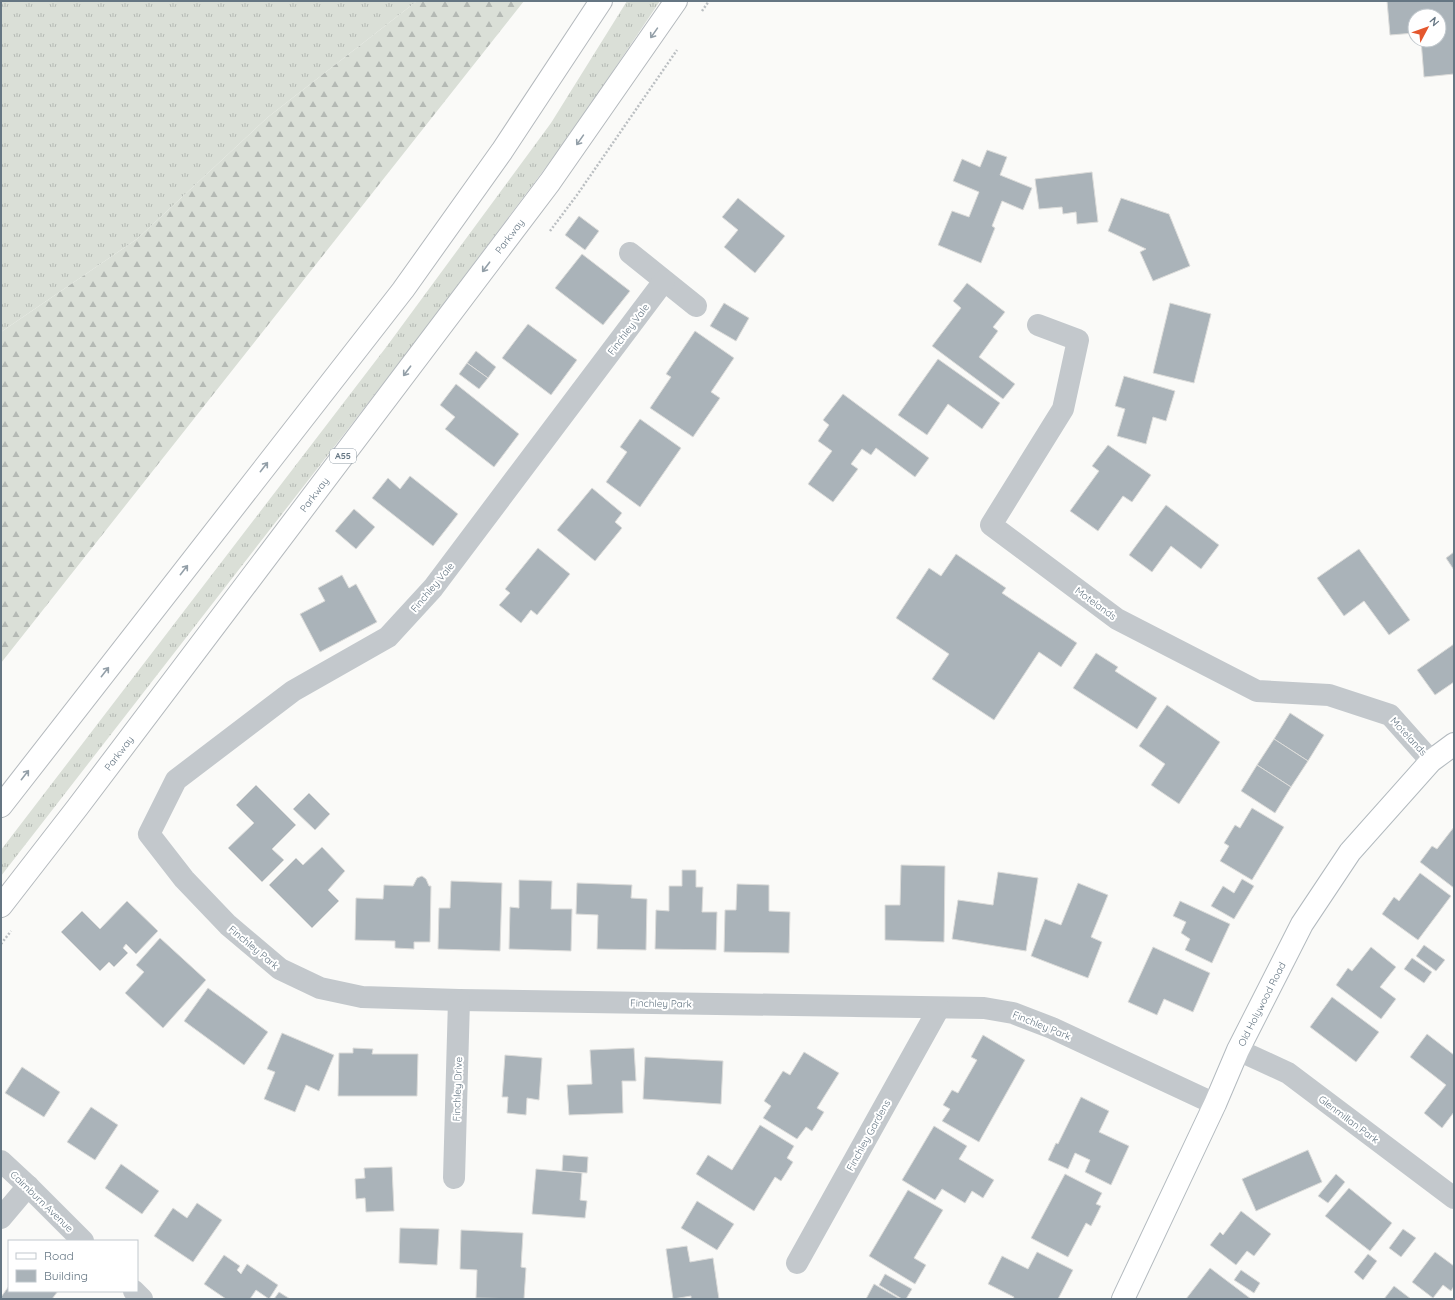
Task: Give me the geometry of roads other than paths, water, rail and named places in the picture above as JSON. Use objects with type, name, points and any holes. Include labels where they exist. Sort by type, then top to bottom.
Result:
[{"type":"main road","points":[[1,806],[403,290],[502,151],[601,1]]},
{"type":"main road","name":"Parkway","points":[[1,906],[77,808],[550,182],[676,1]]},
{"type":"main road","name":"Old Holywood Road","points":[[1123,1299],[1215,1104],[1238,1050],[1302,924],[1350,852],[1431,761],[1454,744]]},
{"type":"street","points":[[630,253],[696,306]]},
{"type":"street","name":"Finchley Vale","points":[[149,834],[176,780],[293,691],[388,637],[433,588],[664,281]]},
{"type":"street","name":"Motelands","points":[[1038,325],[1078,340],[1065,401],[1063,409],[991,525],[1117,619],[1257,691],[1329,695],[1390,715],[1431,761]]},
{"type":"street","name":"Finchley Park","points":[[149,834],[184,879],[228,925],[280,969],[320,988],[362,997],[460,1000],[984,1008],[1013,1013],[1052,1028],[1215,1104]]},
{"type":"street","name":"Finchley Drive","points":[[454,1178],[460,1000]]},
{"type":"street","name":"Finchley Gardens","points":[[797,1263],[939,1008]]},
{"type":"street","name":"Glenmillan Park","points":[[1238,1050],[1288,1073],[1454,1198]]},
{"type":"street","name":"Cairnburn Avenue","points":[[1,1161],[83,1240]]},
{"type":"street","points":[[1,1218],[28,1186]]}]
